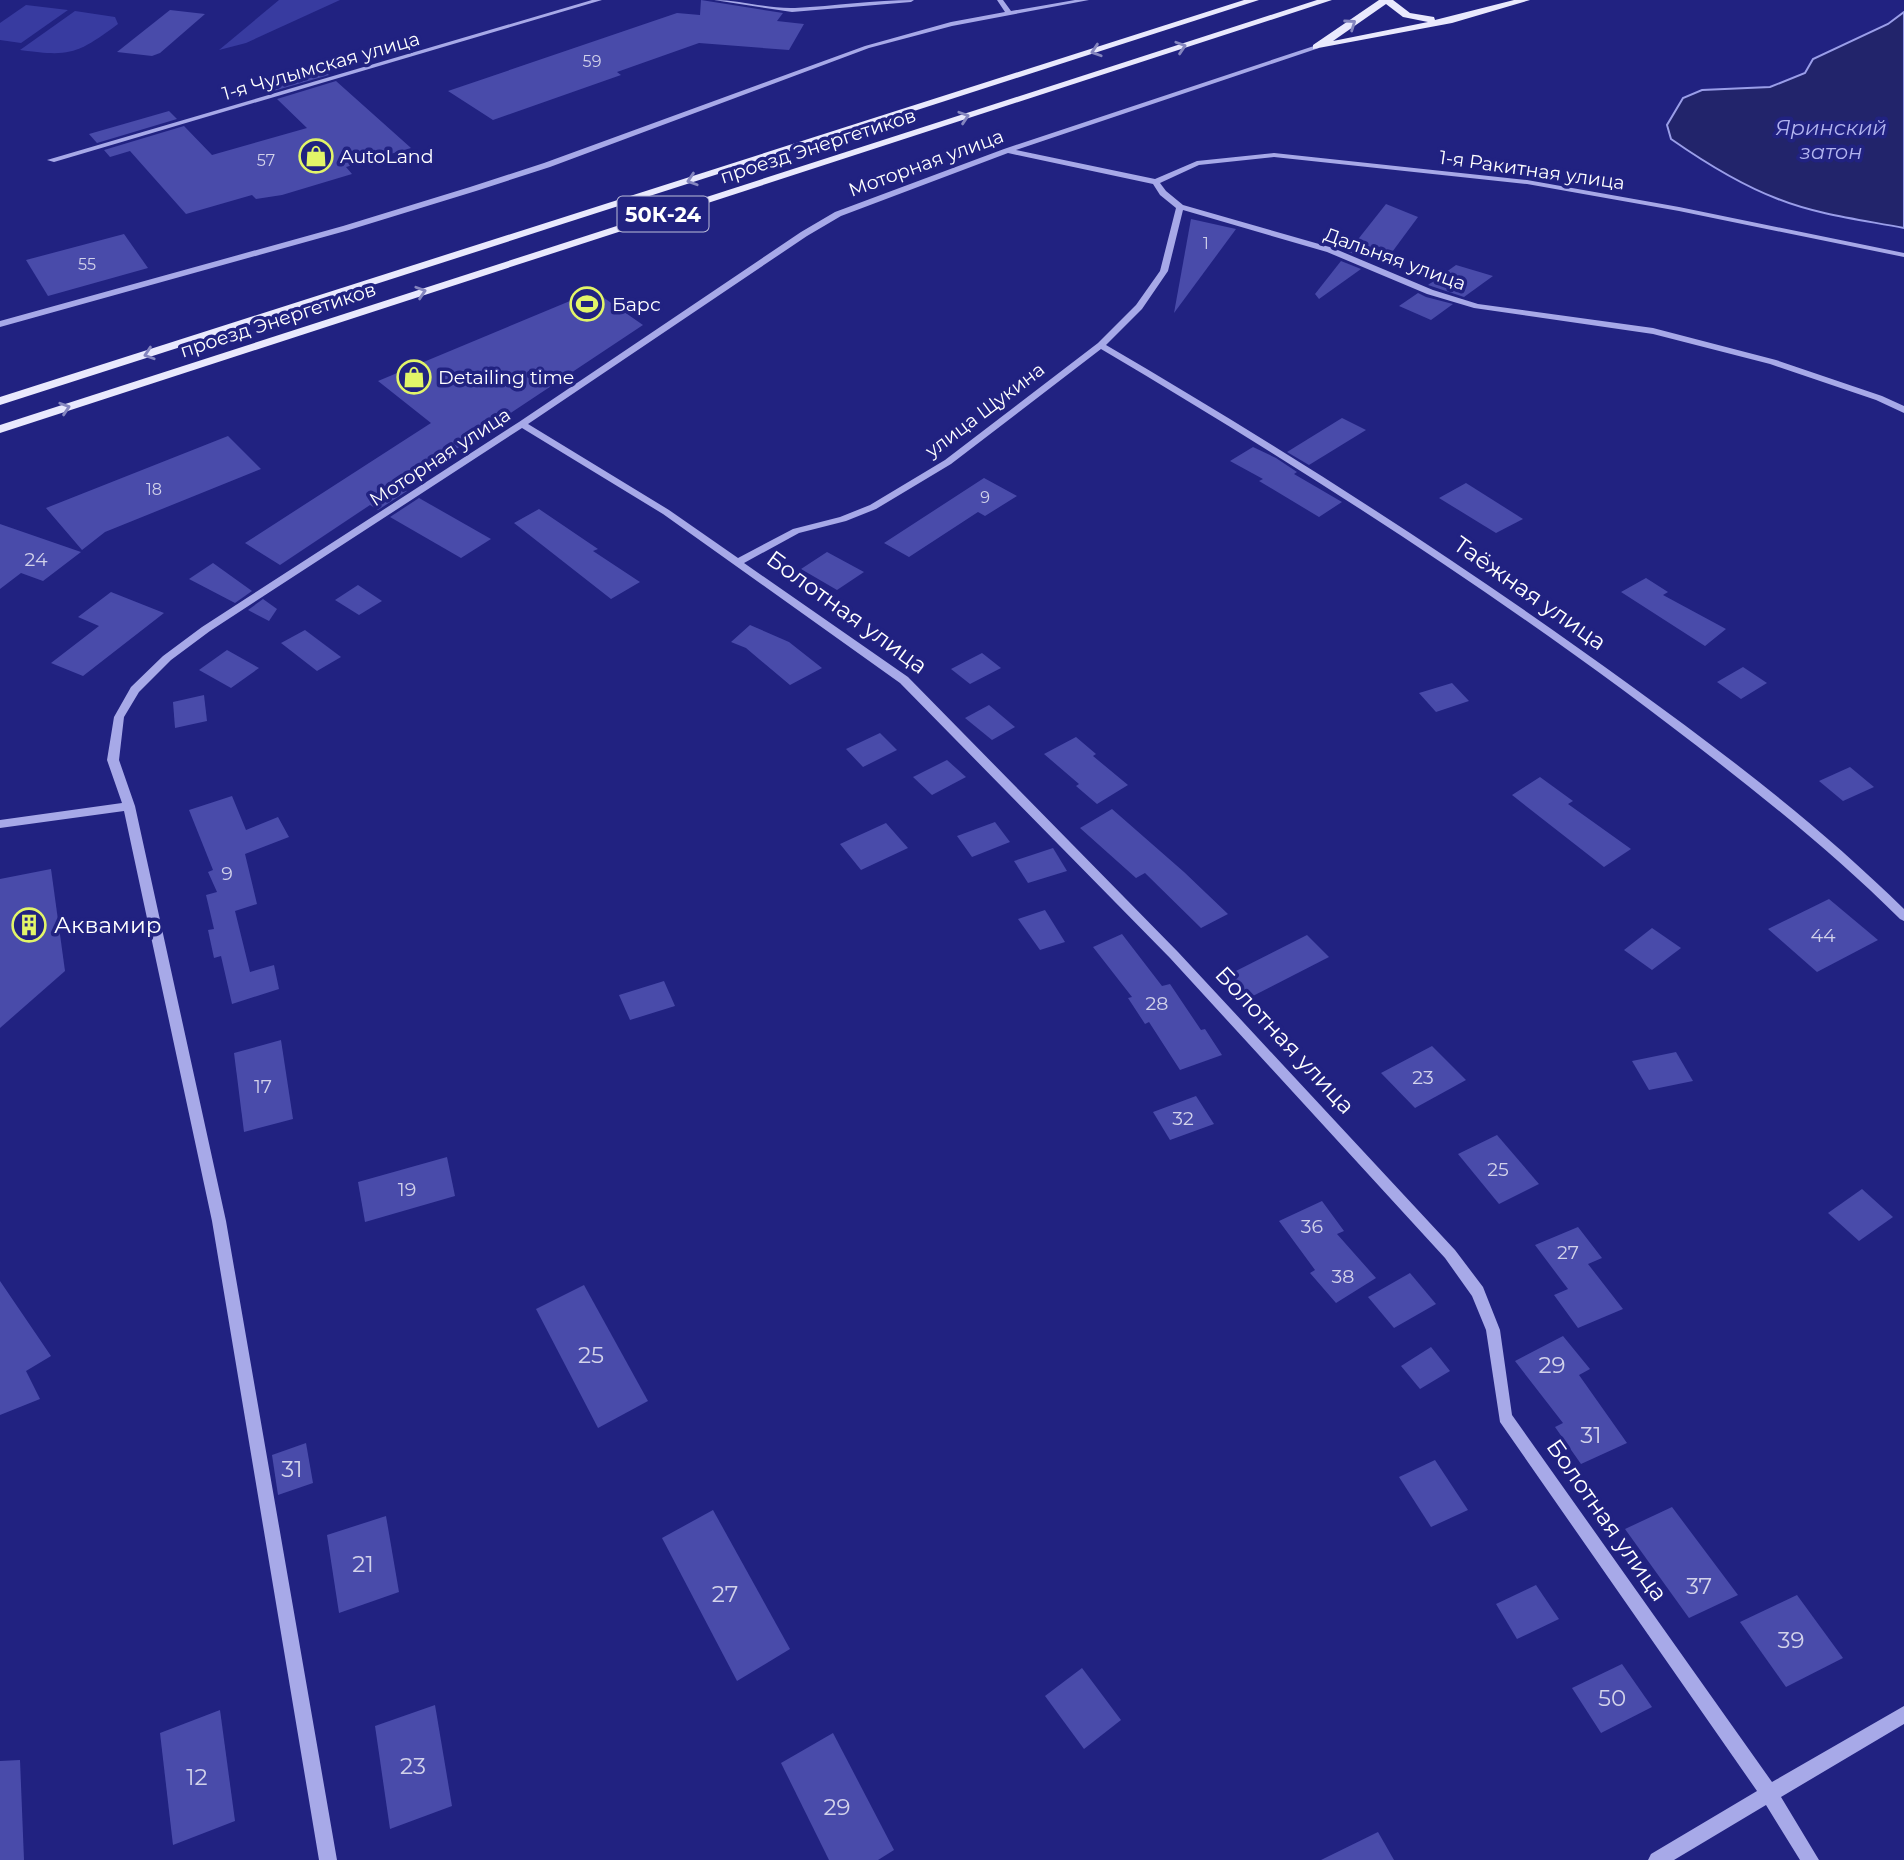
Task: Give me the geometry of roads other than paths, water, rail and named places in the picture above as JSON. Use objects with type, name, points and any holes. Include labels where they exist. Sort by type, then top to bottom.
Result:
[{"type":"main road","name":"проезд Энергетиков","points":[[0,401],[1254,0]]},
{"type":"main road","name":"проезд Энергетиков","points":[[0,429],[1327,0]]},
{"type":"main road","points":[[1317,47],[1387,0],[1395,9],[1410,18],[1452,20]]},
{"type":"main road","points":[[1317,47],[1452,20],[1525,0]]},
{"type":"street","name":"1-я Чулымская улица","points":[[51,160],[599,0]]},
{"type":"street","points":[[716,0],[792,10],[860,2],[911,0]]},
{"type":"street","points":[[1000,0],[1009,13]]},
{"type":"street","points":[[0,324],[346,228],[473,189],[547,165],[867,47],[951,24],[1086,0]]},
{"type":"street","name":"Моторная улица","points":[[328,1860],[219,1222],[129,806],[113,760],[119,717],[135,690],[167,658],[206,629],[838,214],[1007,151],[1317,47]]},
{"type":"street","points":[[1007,151],[1156,182],[1163,193],[1180,207]]},
{"type":"street","name":"1-я Ракитная улица","points":[[1156,182],[1197,163],[1274,155],[1527,182],[1679,209],[1904,255]]},
{"type":"street","name":"улица Щукина","points":[[738,562],[796,531],[843,519],[873,507],[948,462],[1101,345],[1139,307],[1164,271],[1180,207]]},
{"type":"street","name":"Дальняя улица","points":[[1180,207],[1330,250],[1430,292],[1477,306],[1653,331],[1773,362],[1879,398],[1904,410]]},
{"type":"street","name":"Таёжная улица","points":[[1101,345],[1235,424],[1422,543],[1591,662],[1698,741],[1864,874],[1904,915]]},
{"type":"street","name":"Болотная улица","points":[[522,424],[666,512],[904,680],[1174,954],[1450,1254],[1478,1292],[1493,1330],[1505,1417],[1770,1795],[1810,1860]]},
{"type":"street","points":[[0,824],[129,806]]},
{"type":"street","points":[[1657,1860],[1904,1714]]},
{"type":"water","name":"Яринский затон","points":[[1904,12],[1904,228],[1793,205],[1750,187],[1671,139],[1667,125],[1683,98],[1702,90],[1770,87],[1805,73],[1813,59],[1888,24]]},
{"type":"place","name":"AutoLand","points":[[316,156]]},
{"type":"place","name":"Барс","points":[[587,304]]},
{"type":"place","name":"Detailing time","points":[[414,377]]},
{"type":"place","name":"Аквамир","points":[[29,925]]}]
